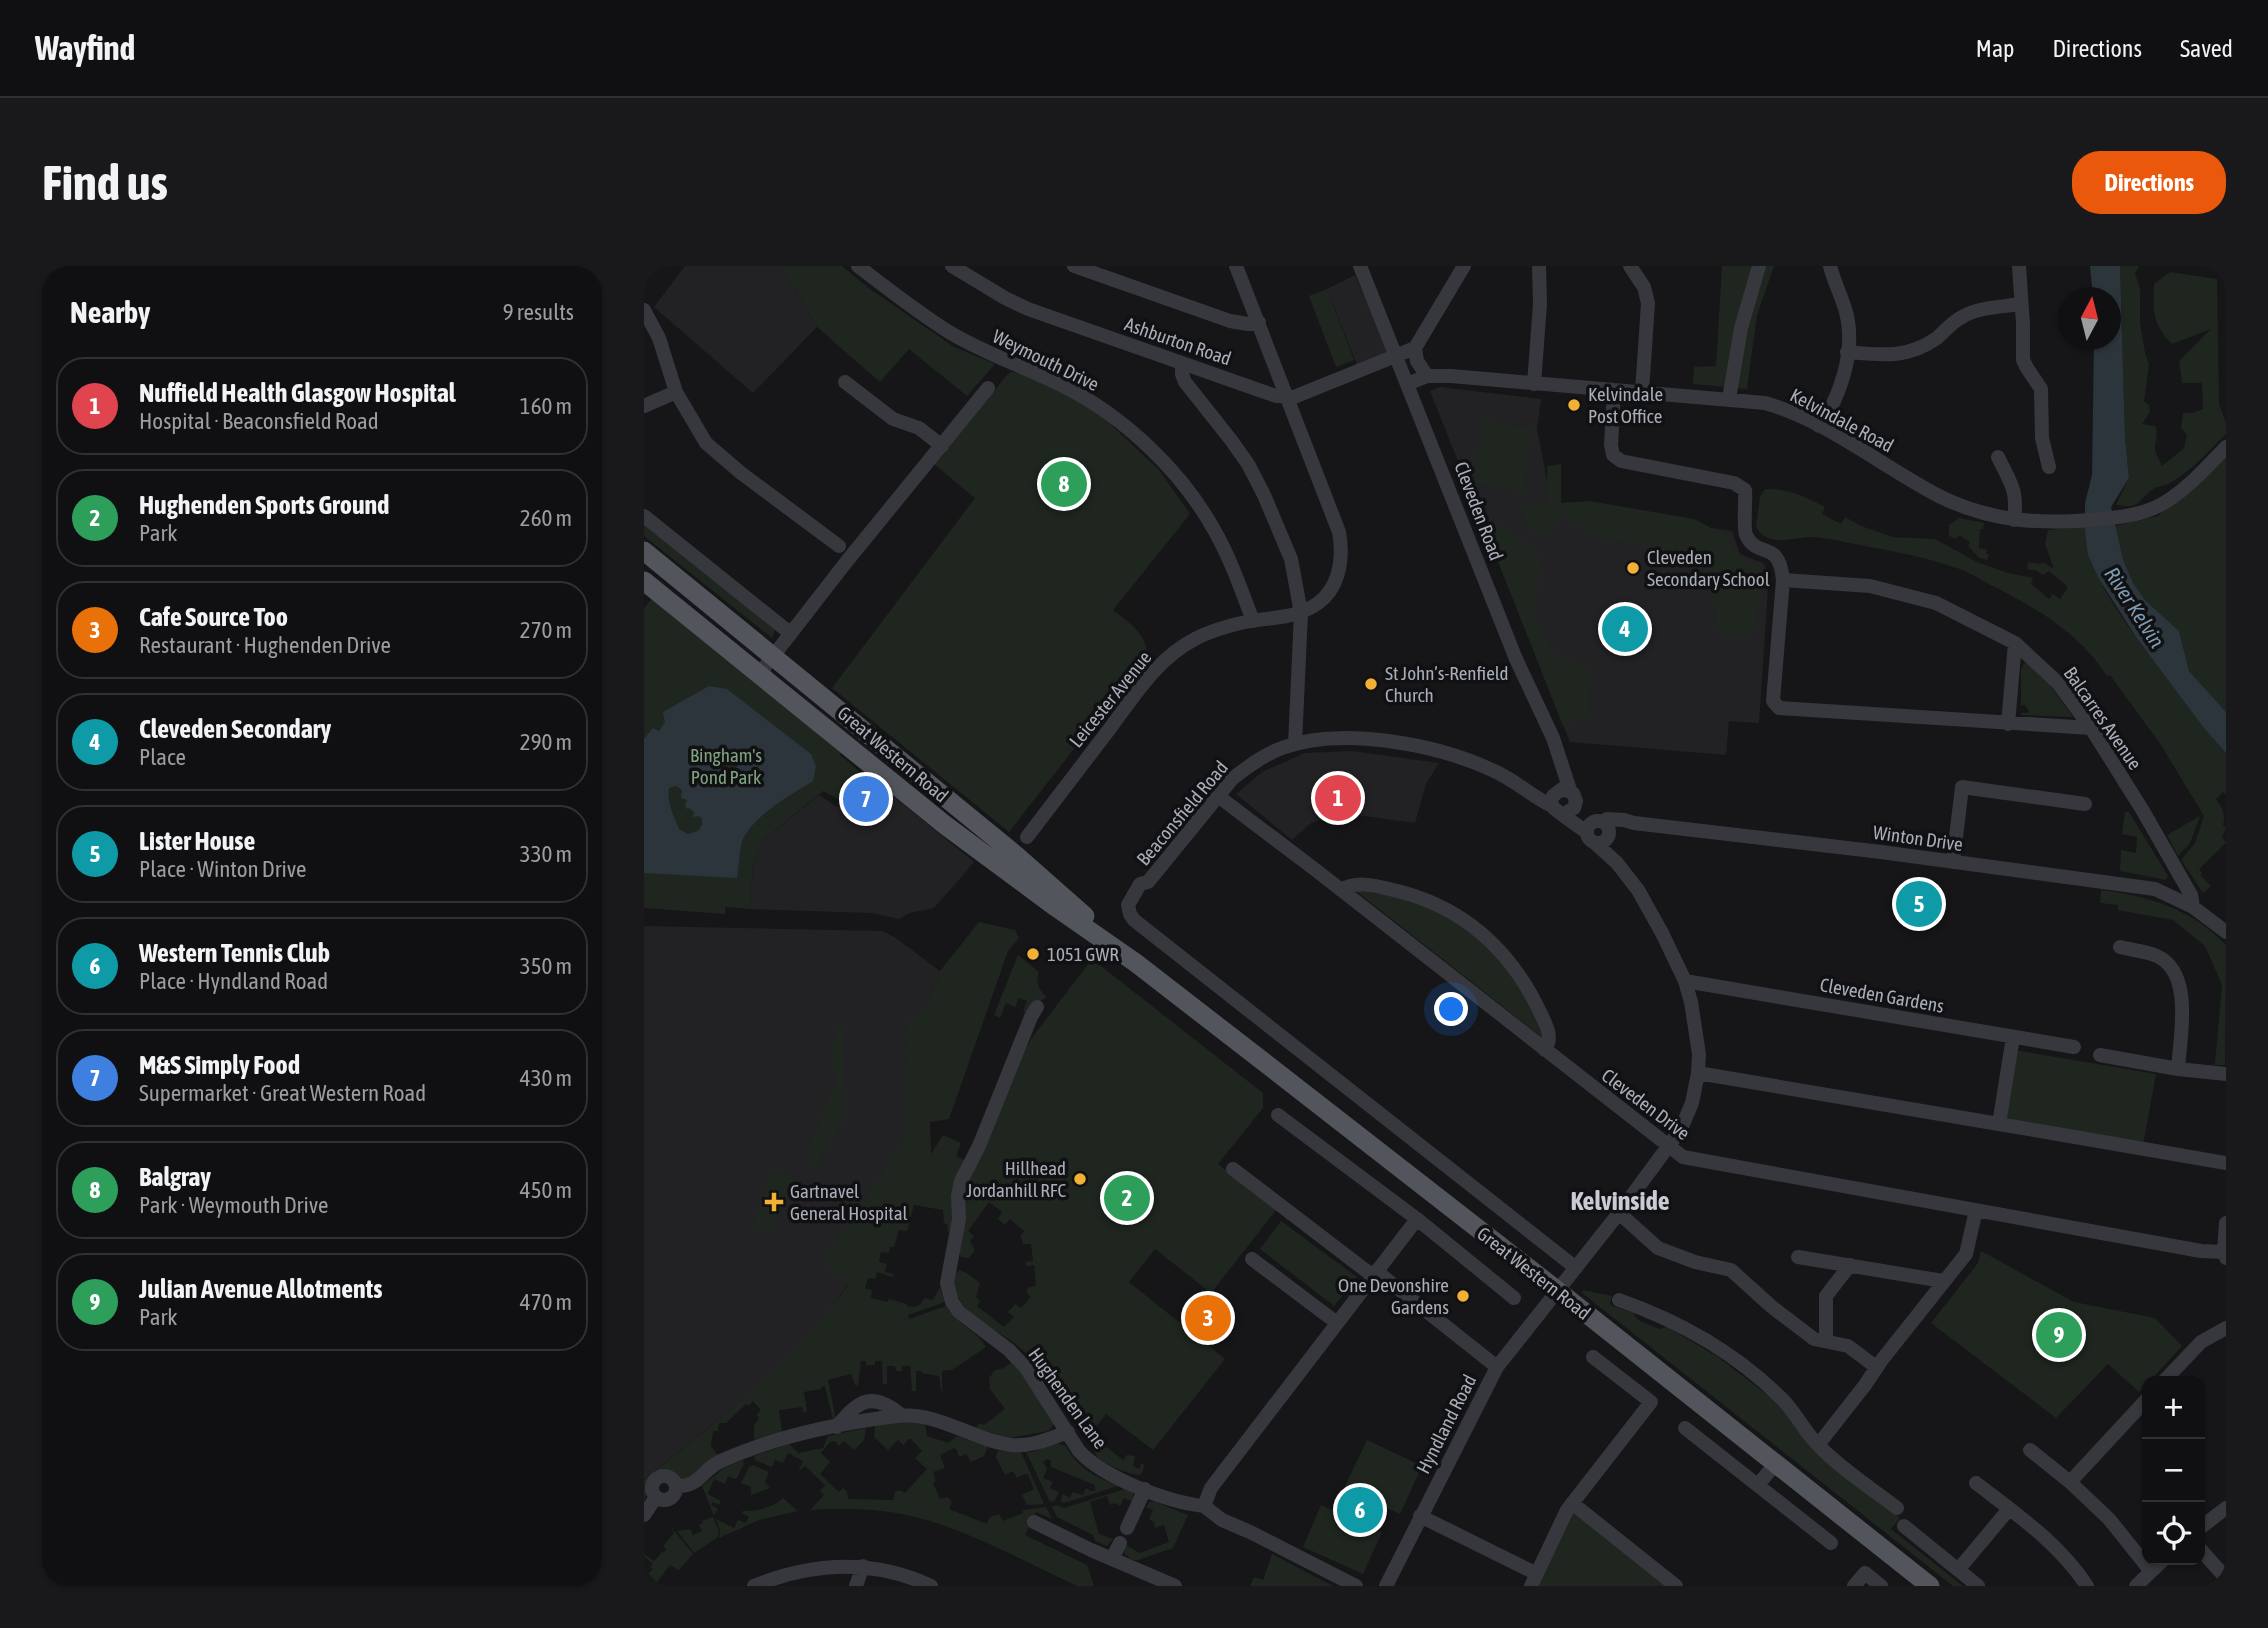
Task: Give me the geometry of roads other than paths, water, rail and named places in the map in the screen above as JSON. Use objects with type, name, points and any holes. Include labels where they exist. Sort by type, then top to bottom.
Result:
[{"type":"main road","name":"Great Western Road","points":[[644,551],[1063,895],[1136,963]]},
{"type":"main road","name":"Great Western Road","points":[[645,584],[760,673],[945,825],[1136,963],[1558,1291],[1930,1586]]},
{"type":"street","name":"Weymouth Drive","points":[[858,266],[948,331],[1072,391],[1120,423],[1146,446],[1182,483],[1207,519],[1231,564],[1253,621]]},
{"type":"street","name":"Ashburton Road","points":[[952,266],[1006,299],[1028,309],[1276,396],[1288,397]]},
{"type":"street","points":[[1074,266],[1230,321],[1248,324],[1259,322]]},
{"type":"street","name":"Leicester Avenue","points":[[1027,837],[1161,663],[1194,639],[1216,630],[1301,613],[1324,598],[1338,574],[1341,543],[1336,523],[1236,266]]},
{"type":"street","name":"Cleveden Road","points":[[1360,266],[1516,659],[1553,738],[1563,769],[1563,800]]},
{"type":"street","points":[[1288,397],[1294,397],[1415,348],[1464,266]]},
{"type":"street","points":[[1534,384],[1540,304],[1539,266]]},
{"type":"street","points":[[1630,266],[1644,287],[1648,303],[1642,392]]},
{"type":"street","points":[[1729,399],[1741,328],[1759,266]]},
{"type":"street","points":[[1819,426],[1837,395],[1846,367],[1847,315],[1830,266]]},
{"type":"street","points":[[2019,266],[2023,360],[2041,389],[2042,438],[2049,467]]},
{"type":"street","points":[[1847,352],[1881,355],[1912,352],[1938,337],[1962,316],[1976,311],[2021,304]]},
{"type":"street","points":[[644,310],[659,338],[676,391],[706,443],[741,473],[839,546]]},
{"type":"street","points":[[1415,348],[1417,361],[1427,376]]},
{"type":"street","points":[[1182,363],[1185,382],[1231,440],[1264,495],[1291,559],[1301,613],[1295,744]]},
{"type":"street","name":"Kelvindale Road","points":[[1407,384],[1427,376],[1451,376],[1765,403],[1819,426],[1954,503],[2014,520],[2054,523],[2127,516],[2151,509],[2166,502],[2187,485],[2226,447]]},
{"type":"street","points":[[845,382],[893,419],[919,428],[942,446]]},
{"type":"street","points":[[760,673],[988,388]]},
{"type":"street","points":[[1614,390],[1611,446],[1613,455],[1621,461],[1734,483],[1745,490],[1744,530],[1747,538],[1756,546],[1776,555],[1781,564],[1783,580],[1773,701],[1779,708],[2091,728]]},
{"type":"street","points":[[644,406],[676,391]]},
{"type":"street","points":[[1998,457],[2015,491],[2017,499],[2014,520]]},
{"type":"street","points":[[644,516],[790,634]]},
{"type":"street","points":[[645,584],[662,565]]},
{"type":"street","name":"Balcarres Avenue","points":[[1783,580],[1870,586],[1936,603],[2015,643],[2058,683],[2091,728],[2191,895],[2193,907]]},
{"type":"street","points":[[2008,724],[2015,643]]},
{"type":"street","name":"Beaconsfield Road","points":[[1130,914],[1129,901],[1140,884],[1148,883],[1217,796],[1247,766],[1295,744],[1336,738],[1355,739],[1446,752],[1493,770],[1523,788],[1563,800]]},
{"type":"street","points":[[1953,862],[1962,787],[2085,804]]},
{"type":"street","name":"Cleveden Drive","points":[[1217,796],[1683,1157],[2226,1257]]},
{"type":"street","points":[[1558,1291],[1681,1129],[1688,1117],[1698,1073],[1698,1039],[1685,981],[1662,933],[1600,832],[1563,800]]},
{"type":"street","name":"Winton Drive","points":[[1600,832],[1607,819],[1624,820],[2155,889],[2193,907],[2226,933]]},
{"type":"street","points":[[1341,890],[1362,885],[1414,895],[1436,903],[1472,925],[1500,951],[1527,987],[1547,1027],[1550,1038],[1545,1050]]},
{"type":"street","name":"Great Western Road","points":[[1130,914],[1576,1268]]},
{"type":"street","points":[[2120,947],[2158,957],[2173,969],[2183,1004],[2178,1069]]},
{"type":"street","name":"Cleveden Gardens","points":[[1685,981],[2074,1047]]},
{"type":"street","name":"Hughenden Lane","points":[[1037,1007],[979,1146],[961,1181],[958,1196],[959,1219],[947,1283],[952,1301],[959,1312],[1017,1357],[1089,1462],[1144,1489],[1188,1504],[1204,1506],[1222,1520],[1356,1586]]},
{"type":"street","points":[[2000,1124],[2013,1037]]},
{"type":"street","points":[[2100,1055],[2178,1069],[2226,1074]]},
{"type":"street","points":[[1698,1073],[2226,1163]]},
{"type":"street","points":[[1278,1115],[1417,1219],[1514,1298]]},
{"type":"street","points":[[1233,1169],[1497,1367]]},
{"type":"street","points":[[1818,1445],[1966,1254],[1976,1210]]},
{"type":"street","points":[[1619,1213],[1658,1248],[1695,1262],[1731,1270],[1772,1307],[1814,1339],[1826,1339],[1848,1346],[1876,1367]]},
{"type":"street","points":[[1204,1506],[1210,1488],[1417,1219]]},
{"type":"street","points":[[2226,1223],[2226,1257]]},
{"type":"street","points":[[1798,1257],[1943,1282]]},
{"type":"street","points":[[1252,1259],[1337,1323]]},
{"type":"street","points":[[1826,1339],[1826,1296],[1850,1265]]},
{"type":"street","name":"Hyndland Road","points":[[1386,1586],[1497,1367],[1558,1291]]},
{"type":"street","points":[[1619,1300],[1675,1322],[1726,1353],[1782,1398],[1818,1445],[1897,1508]]},
{"type":"street","points":[[2169,1376],[2201,1342],[2226,1328]]},
{"type":"street","points":[[1420,1516],[1534,1580],[1567,1510],[1651,1402],[1593,1356]]},
{"type":"street","points":[[2070,1482],[2142,1404]]},
{"type":"street","points":[[644,1515],[656,1497],[652,1488],[656,1479],[671,1477],[676,1486],[688,1486],[718,1462],[776,1441],[837,1427],[901,1415],[923,1416],[1012,1445],[1036,1443],[1068,1432]]},
{"type":"street","points":[[1685,1428],[1831,1543]]},
{"type":"street","points":[[2030,1450],[2070,1482],[2109,1519],[2150,1570]]},
{"type":"street","points":[[1758,1485],[1775,1464]]},
{"type":"street","points":[[1976,1483],[2045,1537],[2066,1558],[2087,1586]]},
{"type":"street","points":[[1127,1528],[1144,1489]]},
{"type":"street","points":[[1572,1503],[1676,1586]]},
{"type":"street","points":[[1958,1570],[2009,1508]]},
{"type":"street","points":[[2205,1524],[2226,1508]]},
{"type":"street","points":[[1034,1522],[1175,1586]]},
{"type":"street","points":[[1904,1526],[1978,1586]]},
{"type":"street","points":[[1112,1559],[1120,1542]]},
{"type":"street","points":[[2205,1555],[2226,1578]]},
{"type":"street","points":[[2136,1586],[2156,1565]]},
{"type":"street","points":[[754,1586],[808,1569],[863,1566],[904,1575],[931,1586]]},
{"type":"street","points":[[856,1586],[863,1566]]},
{"type":"street","points":[[1854,1586],[1865,1573],[1881,1586]]},
{"type":"water","name":"River Kelvin","points":[[2090,266],[2120,266],[2121,287],[2092,287]]},
{"type":"water","name":"River Kelvin","points":[[2121,300],[2125,438],[2129,478],[2111,507],[2123,559],[2133,583],[2145,600],[2179,631],[2189,671],[2226,712],[2226,753],[2136,637],[2099,579],[2088,555],[2085,532],[2085,503],[2092,475],[2094,350],[2121,350]]},
{"type":"water","name":"Bingham's Pond Park","points":[[709,686],[727,689],[811,754],[816,766],[813,781],[771,808],[752,826],[741,845],[737,878],[644,873],[644,739],[653,728],[659,731],[665,722],[663,712]],"holes":[[[719,748],[736,751],[736,772],[727,779],[719,775],[719,771],[723,769],[712,758],[711,753]],[[676,786],[682,790],[681,798],[687,800],[685,806],[694,812],[693,817],[702,818],[698,831],[688,834],[679,829],[669,798],[669,788]]]},
{"type":"place","name":"Kelvindale Post Office","points":[[1574,405]]},
{"type":"place","name":"Balgray","points":[[1064,484]]},
{"type":"place","name":"Cleveden Secondary School","points":[[1633,568]]},
{"type":"place","name":"Cleveden Secondary","points":[[1625,629]]},
{"type":"place","name":"St John’s-Renfield Church","points":[[1371,684]]},
{"type":"place","name":"Nuffield Health Glasgow Hospital","points":[[1338,798]]},
{"type":"place","name":"M&S Simply Food","points":[[866,799]]},
{"type":"place","name":"Lister House","points":[[1919,904]]},
{"type":"place","name":"1051 GWR","points":[[1033,954]]},
{"type":"place","name":"Hillhead Jordanhill RFC","points":[[1080,1179]]},
{"type":"place","name":"Hughenden Sports Ground","points":[[1127,1198]]},
{"type":"place","name":"Gartnavel General Hospital","points":[[774,1202]]},
{"type":"place","name":"One Devonshire Gardens","points":[[1463,1296]]},
{"type":"place","name":"Cafe Source Too","points":[[1208,1318]]},
{"type":"place","name":"Julian Avenue Allotments","points":[[2059,1335]]},
{"type":"place","name":"Western Tennis Club","points":[[1360,1510]]},
{"type":"district","name":"Kelvinside","points":[[1620,1201]]}]
